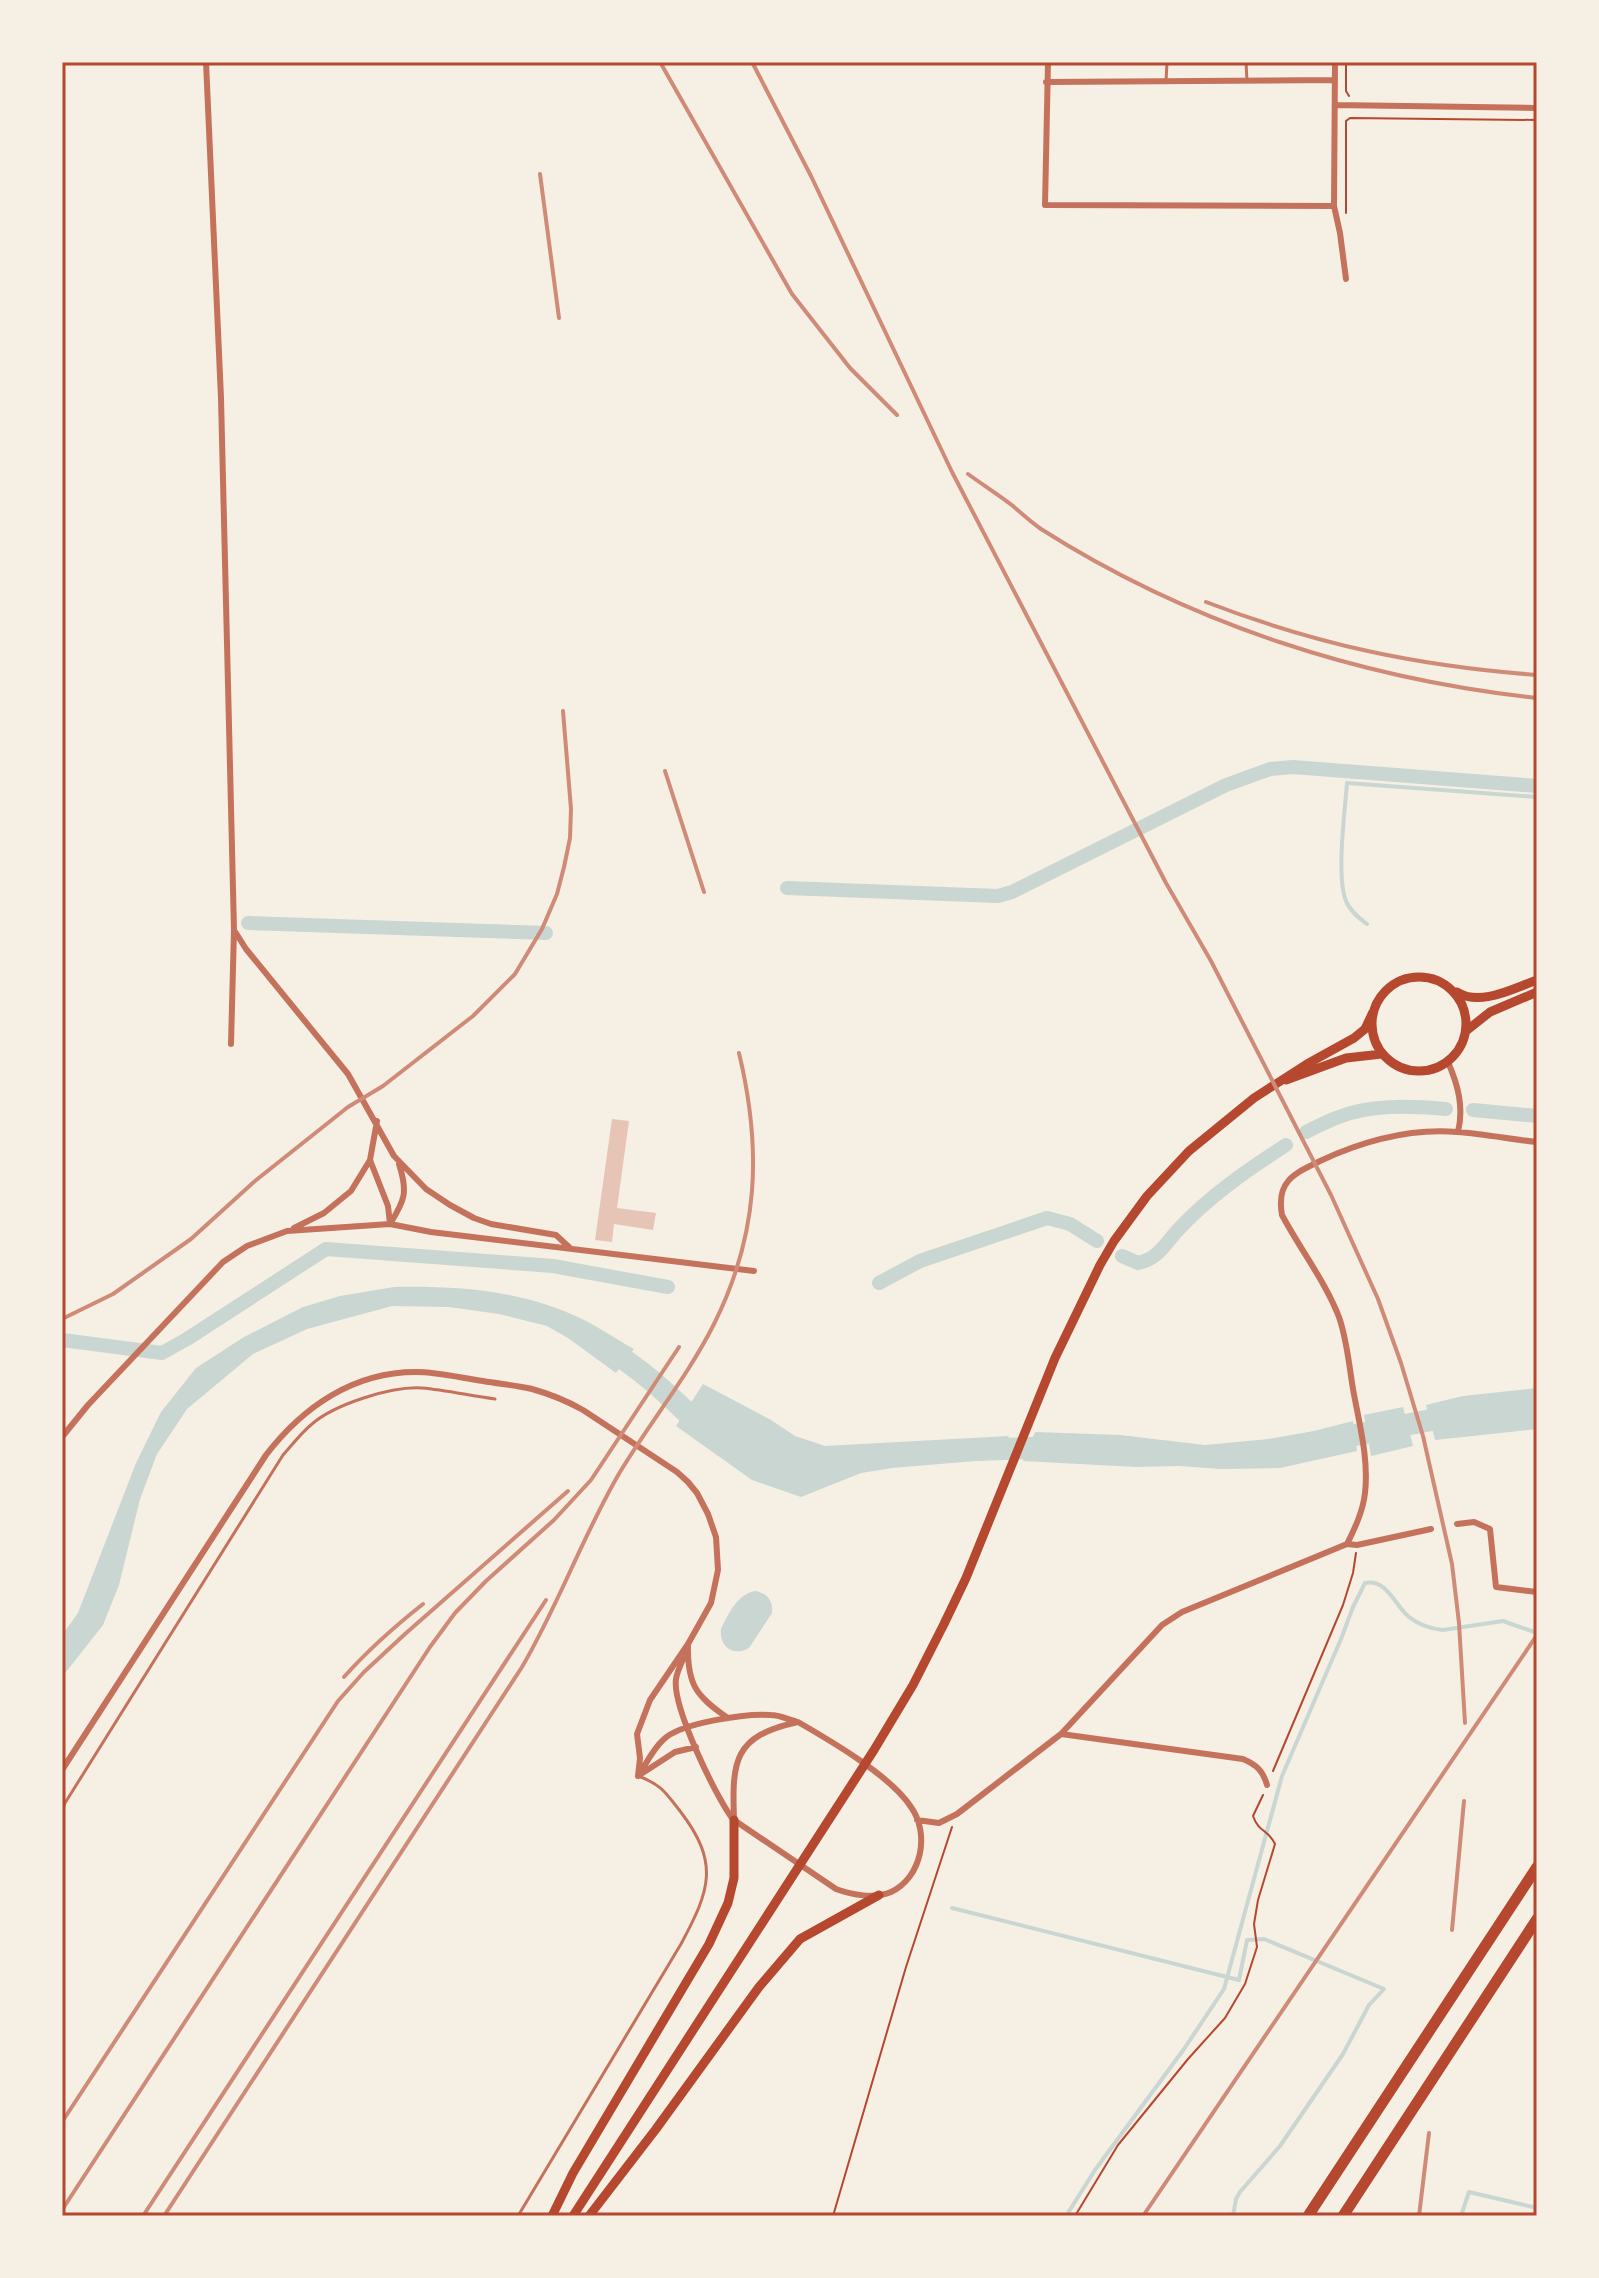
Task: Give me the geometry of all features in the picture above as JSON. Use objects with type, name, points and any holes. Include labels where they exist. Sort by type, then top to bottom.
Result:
[{"type":"highway","points":[[1308,2216],[1537,1867]]},
{"type":"highway","points":[[1343,2216],[1537,1919]]},
{"type":"main road","points":[[573,2216],[874,1750],[920,1672],[966,1578],[1055,1358],[1100,1265],[1147,1196],[1212,1131],[1254,1098],[1365,1029],[1380,998],[1391,986],[1405,979],[1422,977],[1437,980],[1463,996],[1477,998],[1537,980]]},
{"type":"main road","points":[[1373,1012],[1375,1042],[1382,1054],[1393,1064],[1407,1070],[1421,1072],[1435,1069],[1448,1062],[1463,1043],[1466,1031],[1466,1015],[1460,1000],[1450,988]]},
{"type":"main road","points":[[1466,1031],[1490,1012],[1537,992]]},
{"type":"main road","points":[[1282,1081],[1346,1058],[1382,1054]]},
{"type":"main road","points":[[552,2216],[573,2173],[709,1944],[728,1903],[734,1878],[734,1820]]},
{"type":"main road","points":[[589,2216],[759,1987],[800,1939],[879,1895]]},
{"type":"street","points":[[206,62],[221,398],[234,930],[231,1044]]},
{"type":"street","points":[[1048,62],[1045,205],[1334,206]]},
{"type":"street","points":[[1335,62],[1334,206],[1346,279]]},
{"type":"street","points":[[1046,82],[1335,80]]},
{"type":"street","points":[[1335,105],[1537,108]]},
{"type":"street","points":[[234,930],[348,1074],[399,1162],[405,1192],[390,1224]]},
{"type":"street","points":[[1448,1062],[1460,1098],[1458,1132]]},
{"type":"street","points":[[62,1437],[223,1262],[247,1246],[324,1213],[351,1191],[370,1160],[377,1121]]},
{"type":"street","points":[[1347,1544],[1365,1497],[1366,1469],[1344,1334],[1323,1283],[1282,1215],[1281,1192],[1287,1181],[1300,1170],[1347,1148],[1398,1134],[1458,1132],[1537,1142]]},
{"type":"street","points":[[370,1160],[388,1206],[390,1224]]},
{"type":"street","points":[[399,1162],[426,1189],[474,1218],[491,1224],[556,1235],[569,1247]]},
{"type":"street","points":[[287,1231],[390,1224],[431,1232],[754,1271]]},
{"type":"street","points":[[62,1770],[285,1430],[318,1403],[345,1387],[378,1376],[416,1372],[530,1388],[553,1396],[583,1410],[663,1463],[697,1493],[716,1537],[716,1583],[704,1618],[650,1700],[637,1734],[640,1758],[638,1776]]},
{"type":"street","points":[[1457,1524],[1474,1522],[1490,1529],[1496,1587],[1537,1592]]},
{"type":"street","points":[[917,1820],[939,1823],[957,1814],[1061,1734],[1162,1625],[1182,1612],[1347,1544],[1357,1545],[1431,1529]]},
{"type":"street","points":[[688,1644],[691,1678],[700,1696],[728,1718]]},
{"type":"street","points":[[638,1776],[663,1739],[679,1729],[688,1727],[728,1718],[773,1715],[798,1722],[832,1741],[895,1788],[914,1811],[922,1849],[916,1867],[891,1892],[879,1895],[848,1894],[734,1820],[721,1803],[696,1747],[688,1727],[678,1699],[676,1680],[688,1644]]},
{"type":"street","points":[[734,1820],[734,1770],[741,1754],[751,1742],[774,1727],[798,1722]]},
{"type":"street","points":[[1061,1734],[1243,1759],[1255,1764],[1264,1773],[1267,1785]]},
{"type":"street","points":[[638,1776],[675,1752],[696,1747]]},
{"type":"lane","points":[[1166,82],[1167,62]]},
{"type":"lane","points":[[1246,62],[1247,81]]},
{"type":"lane","points":[[62,1812],[283,1455],[313,1423],[355,1402],[396,1391],[419,1388],[495,1399]]},
{"type":"lane","points":[[518,2216],[681,1944],[703,1899],[706,1871],[696,1832],[657,1783],[638,1776]]},
{"type":"path","points":[[1346,62],[1346,91],[1349,96]]},
{"type":"path","points":[[1346,216],[1346,121],[1350,118],[1537,120]]},
{"type":"path","points":[[1075,2216],[1118,2145],[1225,2018],[1245,1984],[1257,1943],[1254,1924],[1258,1900],[1275,1844],[1271,1836],[1257,1827],[1253,1816],[1343,1605],[1353,1573],[1357,1545]]},
{"type":"path","points":[[833,2216],[906,1967],[957,1814]]},
{"type":"shaded area","points":[[394,1287],[466,1289],[535,1301],[580,1318],[634,1349],[616,1373],[547,1326],[499,1314],[449,1307],[392,1306],[307,1329],[253,1354],[187,1409],[157,1454],[140,1499],[119,1585],[103,1625],[62,1677],[62,1635],[78,1613],[136,1463],[161,1412],[196,1368],[244,1337],[303,1307],[340,1296]]},
{"type":"shaded area","points":[[703,1384],[795,1436],[825,1446],[1009,1436],[999,1459],[861,1473],[801,1497],[752,1480],[676,1426]]},
{"type":"shaded area","points":[[1537,1388],[1537,1429],[1435,1440],[1426,1405],[1463,1396]]},
{"type":"shaded area","points":[[1403,1407],[1413,1446],[1371,1456],[1364,1415]]},
{"type":"shaded area","points":[[1353,1421],[1357,1451],[1280,1468],[1136,1467],[1023,1461],[1035,1432],[1120,1435],[1205,1445],[1269,1439]]},
{"type":"shaded area","points":[[756,1591],[769,1599],[772,1613],[749,1648],[733,1651],[722,1641],[721,1629],[739,1600]]},
{"type":"building","points":[[612,1119],[629,1121],[617,1208],[656,1213],[653,1230],[614,1224],[612,1242],[595,1240]]},
{"type":"waterway","points":[[787,888],[998,896],[1012,892],[1226,785],[1270,769],[1293,767],[1537,786]]},
{"type":"waterway","points":[[1367,924],[1350,908],[1343,890],[1342,843],[1347,783],[1537,797]]},
{"type":"waterway","points":[[248,923],[546,933]]},
{"type":"waterway","points":[[1306,1132],[1362,1110],[1404,1107],[1446,1109]]},
{"type":"waterway","points":[[1473,1110],[1537,1116]]},
{"type":"waterway","points":[[1122,1256],[1138,1263],[1150,1259],[1214,1196],[1286,1145]]},
{"type":"waterway","points":[[879,1283],[920,1261],[1047,1218],[1070,1224],[1097,1241]]},
{"type":"waterway","points":[[62,1340],[162,1353],[326,1249],[553,1266],[668,1287]]},
{"type":"waterway","points":[[601,1345],[644,1374],[707,1432]]},
{"type":"waterway","points":[[1325,1441],[1456,1415]]},
{"type":"waterway","points":[[975,1450],[1056,1447]]},
{"type":"waterway","points":[[1066,2216],[1095,2170],[1224,1989],[1282,1776],[1365,1583],[1379,1584],[1408,1616],[1429,1627],[1443,1630],[1503,1621],[1537,1633]]},
{"type":"waterway","points":[[952,1908],[1239,1980],[1247,1940],[1264,1939],[1384,1989],[1369,2005],[1343,2054],[1280,2146],[1240,2192],[1233,2216]]},
{"type":"waterway","points":[[1461,2216],[1469,2192],[1537,2208]]},
{"type":"railway","points":[[660,62],[792,294],[850,368],[897,415]]},
{"type":"railway","points":[[752,62],[811,176],[952,472],[1166,883],[1211,961],[1331,1195],[1378,1299],[1423,1436],[1452,1564],[1465,1723]]},
{"type":"railway","points":[[540,174],[559,318]]},
{"type":"railway","points":[[968,474],[1041,529],[1098,563],[1217,619],[1342,661],[1407,677],[1537,698]]},
{"type":"railway","points":[[1206,602],[1288,630],[1369,651],[1451,666],[1537,675]]},
{"type":"railway","points":[[62,1319],[113,1294],[191,1239],[255,1181],[348,1107],[383,1086],[473,1016],[515,974],[542,929],[557,894],[570,838],[571,809],[563,711]]},
{"type":"railway","points":[[665,771],[704,892]]},
{"type":"railway","points":[[164,2216],[522,1667],[620,1472],[693,1362],[714,1324],[740,1257],[752,1191],[751,1123],[739,1053]]},
{"type":"railway","points":[[62,2210],[430,1647],[455,1613],[554,1520],[591,1480],[679,1347]]},
{"type":"railway","points":[[62,2122],[338,1701],[405,1634],[568,1491]]},
{"type":"railway","points":[[143,2216],[546,1600]]},
{"type":"railway","points":[[344,1677],[362,1657],[423,1604]]},
{"type":"railway","points":[[1143,2216],[1537,1635]]},
{"type":"railway","points":[[1452,1930],[1464,1801]]},
{"type":"railway","points":[[1419,2216],[1429,2133]]}]
